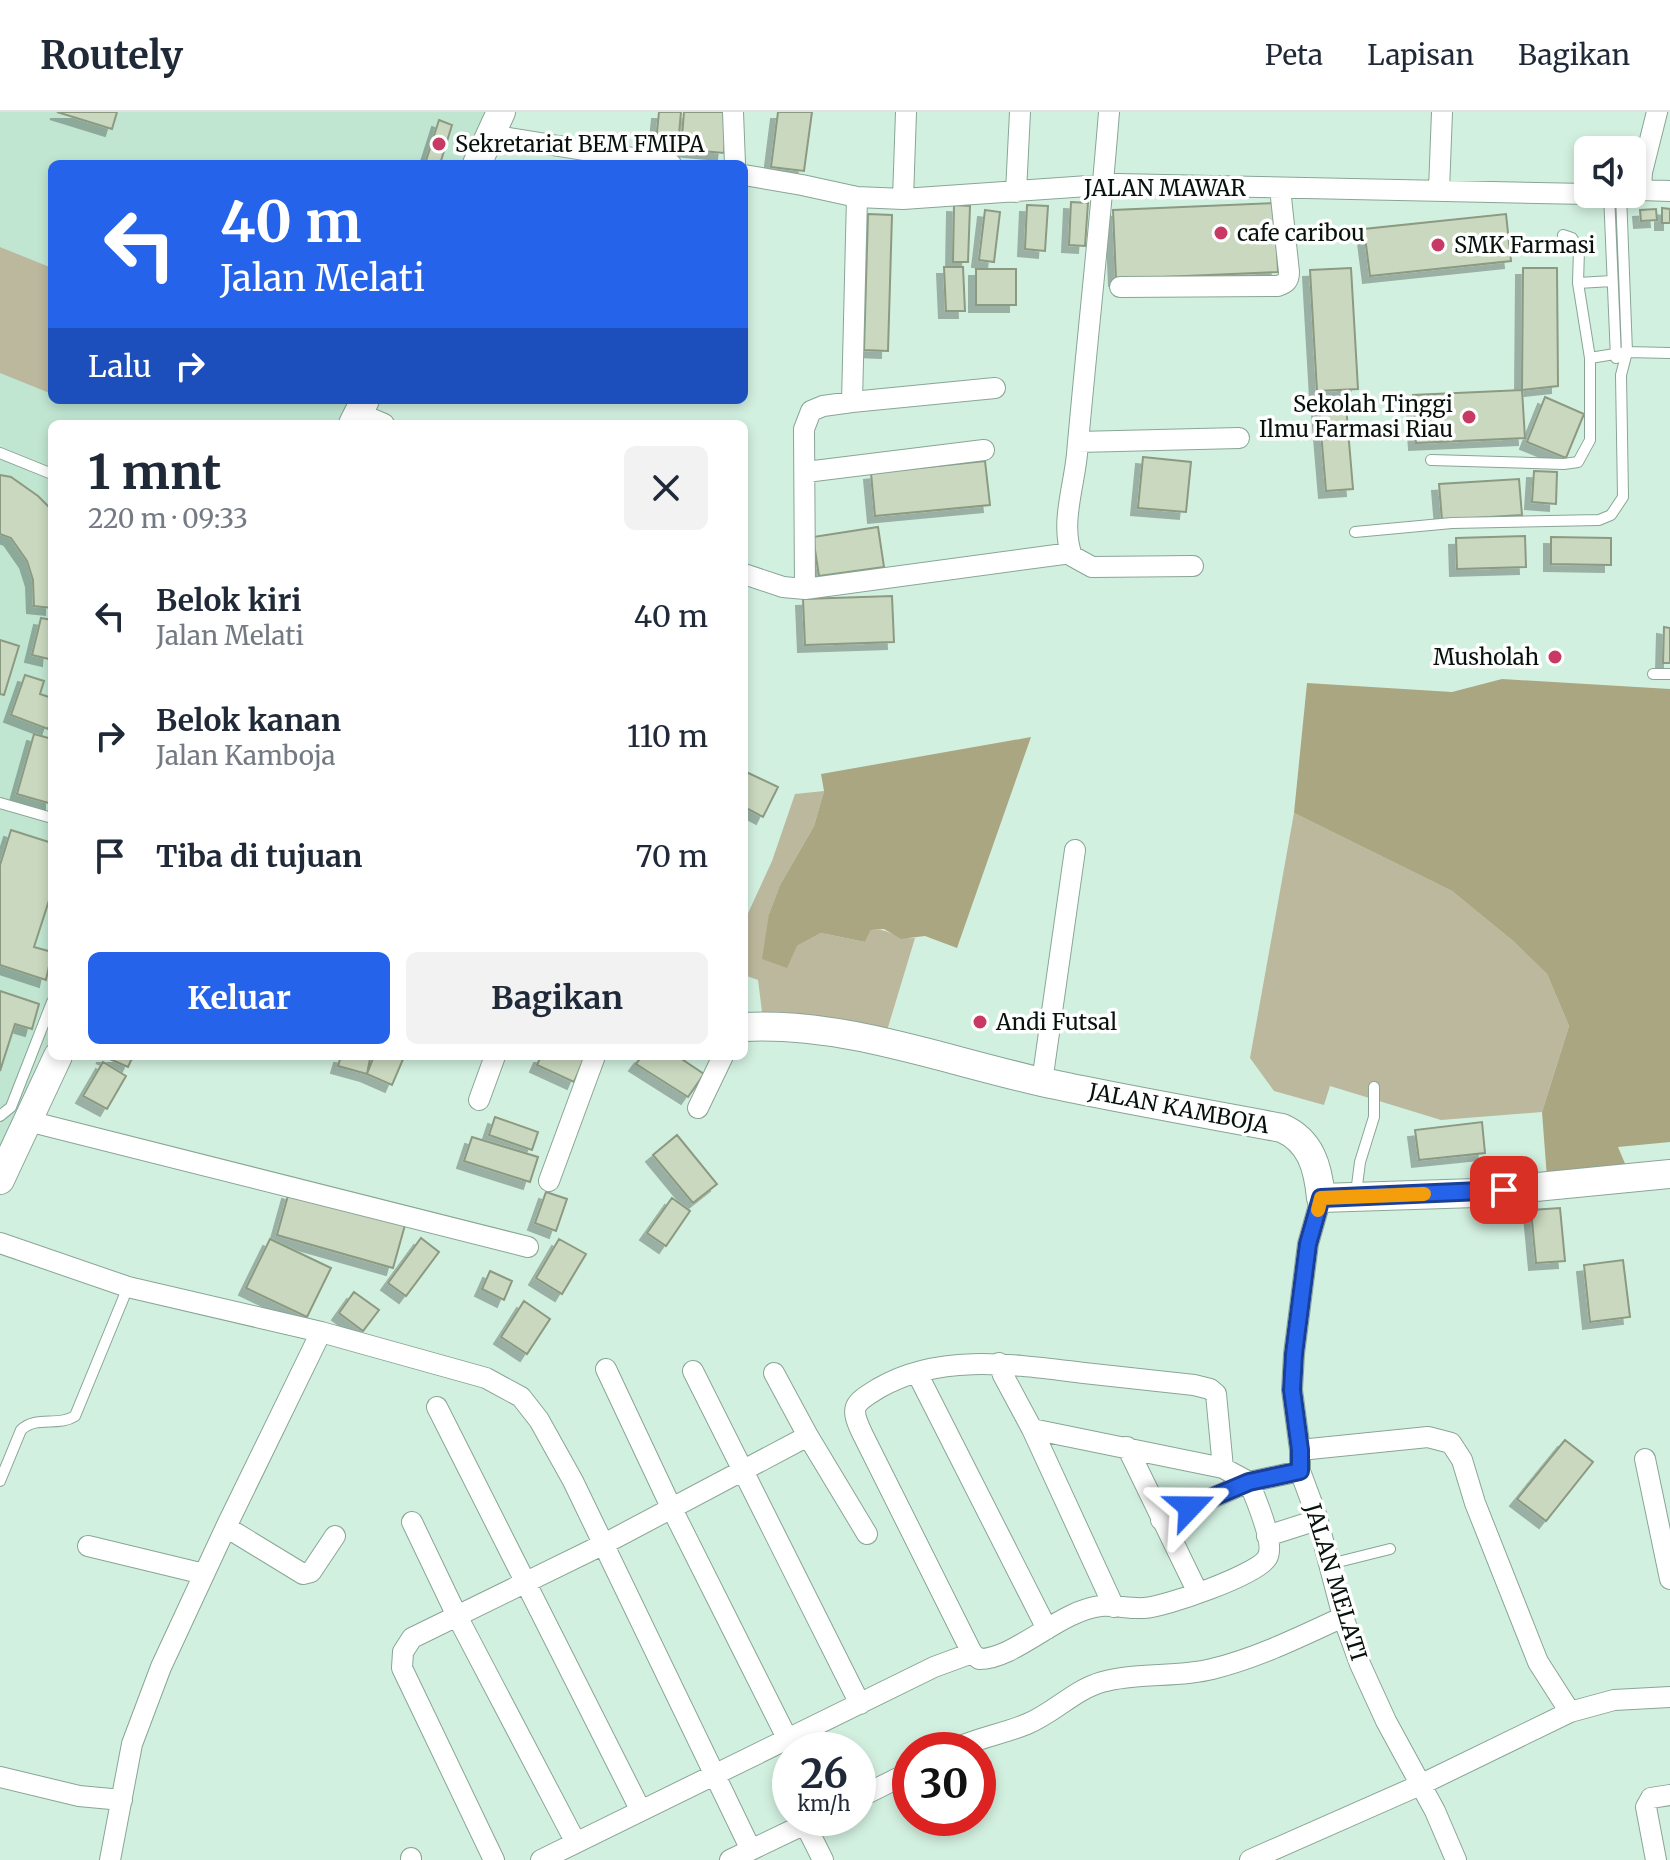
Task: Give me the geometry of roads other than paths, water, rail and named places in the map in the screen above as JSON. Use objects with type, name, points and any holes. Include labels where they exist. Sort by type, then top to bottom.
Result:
[{"type":"street","points":[[733,112],[735,160]]},
{"type":"street","points":[[903,199],[906,112]]},
{"type":"street","points":[[1016,192],[1020,112]]},
{"type":"street","points":[[1109,112],[1078,442],[1066,534],[1071,553],[1079,562],[1092,567],[1193,566]]},
{"type":"street","points":[[1439,190],[1442,112]]},
{"type":"street","points":[[1646,156],[1657,112]]},
{"type":"street","points":[[479,160],[495,124],[650,160]]},
{"type":"street","name":"JALAN MAWAR","points":[[748,176],[857,197],[903,199],[1103,186],[1574,194]]},
{"type":"street","points":[[1120,287],[1278,286],[1285,283],[1289,272],[1280,188]]},
{"type":"street","points":[[1646,192],[1670,191]]},
{"type":"street","points":[[852,402],[857,197]]},
{"type":"street","points":[[805,589],[804,429],[807,415],[823,406],[995,388]]},
{"type":"street","points":[[1078,442],[1239,438]]},
{"type":"street","points":[[806,472],[984,450]]},
{"type":"street","points":[[748,575],[783,587],[805,589],[1071,553]]},
{"type":"street","points":[[1042,1082],[1075,850]]},
{"type":"street","name":"JALAN KAMBOJA","points":[[748,1027],[803,1027],[842,1032],[1042,1082],[1282,1128],[1306,1144],[1319,1174],[1321,1198]]},
{"type":"street","points":[[0,1180],[56,1060]]},
{"type":"street","points":[[479,1100],[494,1060]]},
{"type":"street","points":[[549,1181],[594,1060]]},
{"type":"street","points":[[698,1108],[721,1060]]},
{"type":"street","points":[[28,1121],[528,1247]]},
{"type":"street","points":[[1321,1198],[1476,1193],[1670,1174]]},
{"type":"street","name":"JALAN MELATI","points":[[1321,1198],[1308,1244],[1294,1354],[1292,1390],[1300,1471],[1330,1564],[1343,1617],[1386,1721],[1435,1811],[1456,1860]]},
{"type":"street","points":[[0,1243],[128,1287],[321,1332],[486,1378],[521,1397],[539,1420],[567,1469],[751,1850]]},
{"type":"street","points":[[110,1860],[132,1744],[161,1667],[321,1332]]},
{"type":"street","points":[[999,1363],[1114,1607]]},
{"type":"street","points":[[1032,1429],[1223,1468],[1249,1482],[1267,1536],[1269,1554],[1260,1566],[1198,1593],[1146,1608],[1100,1606],[1064,1617],[991,1658],[979,1659],[972,1653],[854,1417],[858,1401],[887,1384],[926,1370],[999,1363],[1210,1389],[1219,1403],[1223,1468]]},
{"type":"street","points":[[606,1369],[784,1732]]},
{"type":"street","points":[[693,1371],[860,1704]]},
{"type":"street","points":[[774,1373],[867,1534]]},
{"type":"street","points":[[917,1373],[1047,1629]]},
{"type":"street","points":[[437,1407],[641,1811]]},
{"type":"street","points":[[494,1860],[402,1668],[403,1652],[412,1638],[604,1544],[808,1436]]},
{"type":"street","points":[[1300,1450],[1428,1437],[1451,1443],[1462,1460],[1475,1503],[1538,1662],[1570,1712]]},
{"type":"street","points":[[1127,1447],[1198,1593]]},
{"type":"street","points":[[1645,1459],[1670,1579]]},
{"type":"street","points":[[1161,1520],[1249,1482],[1300,1471]]},
{"type":"street","points":[[1267,1536],[1317,1520]]},
{"type":"street","points":[[412,1522],[457,1616],[575,1841]]},
{"type":"street","points":[[226,1527],[303,1574],[311,1572],[335,1536]]},
{"type":"street","points":[[88,1546],[204,1574]]},
{"type":"street","points":[[996,1733],[1046,1715],[1083,1689],[1102,1682],[1210,1670],[1271,1650],[1343,1617]]},
{"type":"street","points":[[804,1732],[934,1667],[972,1653]]},
{"type":"street","points":[[1250,1860],[1420,1785],[1570,1712],[1614,1700],[1670,1697]]},
{"type":"street","points":[[541,1860],[772,1748]]},
{"type":"street","points":[[0,1777],[79,1796],[122,1800]]},
{"type":"street","points":[[1656,1860],[1646,1807],[1651,1798],[1670,1795]]},
{"type":"street","points":[[730,1860],[780,1836]]},
{"type":"street","points":[[816,1836],[823,1860]]},
{"type":"lane","points":[[1609,208],[1615,355],[1621,375]]},
{"type":"lane","points":[[1355,532],[1452,523],[1599,520],[1611,515],[1623,497],[1621,375],[1627,352],[1631,208]]},
{"type":"lane","points":[[1431,460],[1578,462],[1590,440],[1590,358],[1578,283],[1579,250],[1572,238],[1563,235]]},
{"type":"lane","points":[[1578,283],[1612,281]]},
{"type":"lane","points":[[1590,358],[1627,352],[1670,353]]},
{"type":"lane","points":[[0,453],[48,472]]},
{"type":"lane","points":[[1653,674],[1670,674]]},
{"type":"lane","points":[[0,803],[48,817]]},
{"type":"lane","points":[[0,1116],[11,1107],[48,1012]]},
{"type":"lane","points":[[1355,1195],[1360,1162],[1374,1117],[1374,1087]]},
{"type":"lane","points":[[0,1481],[21,1430],[26,1425],[31,1422],[61,1422],[75,1416],[128,1287]]},
{"type":"lane","points":[[1330,1564],[1390,1549]]},
{"type":"place","name":"Sekretariat BEM FMIPA","points":[[439,144]]},
{"type":"place","name":"cafe caribou","points":[[1221,233]]},
{"type":"place","name":"SMK Farmasi","points":[[1438,245]]},
{"type":"place","name":"Sekolah Tinggi Ilmu Farmasi Riau","points":[[1469,417]]},
{"type":"place","name":"Musholah","points":[[1555,657]]},
{"type":"place","name":"Andi Futsal","points":[[980,1022]]}]
